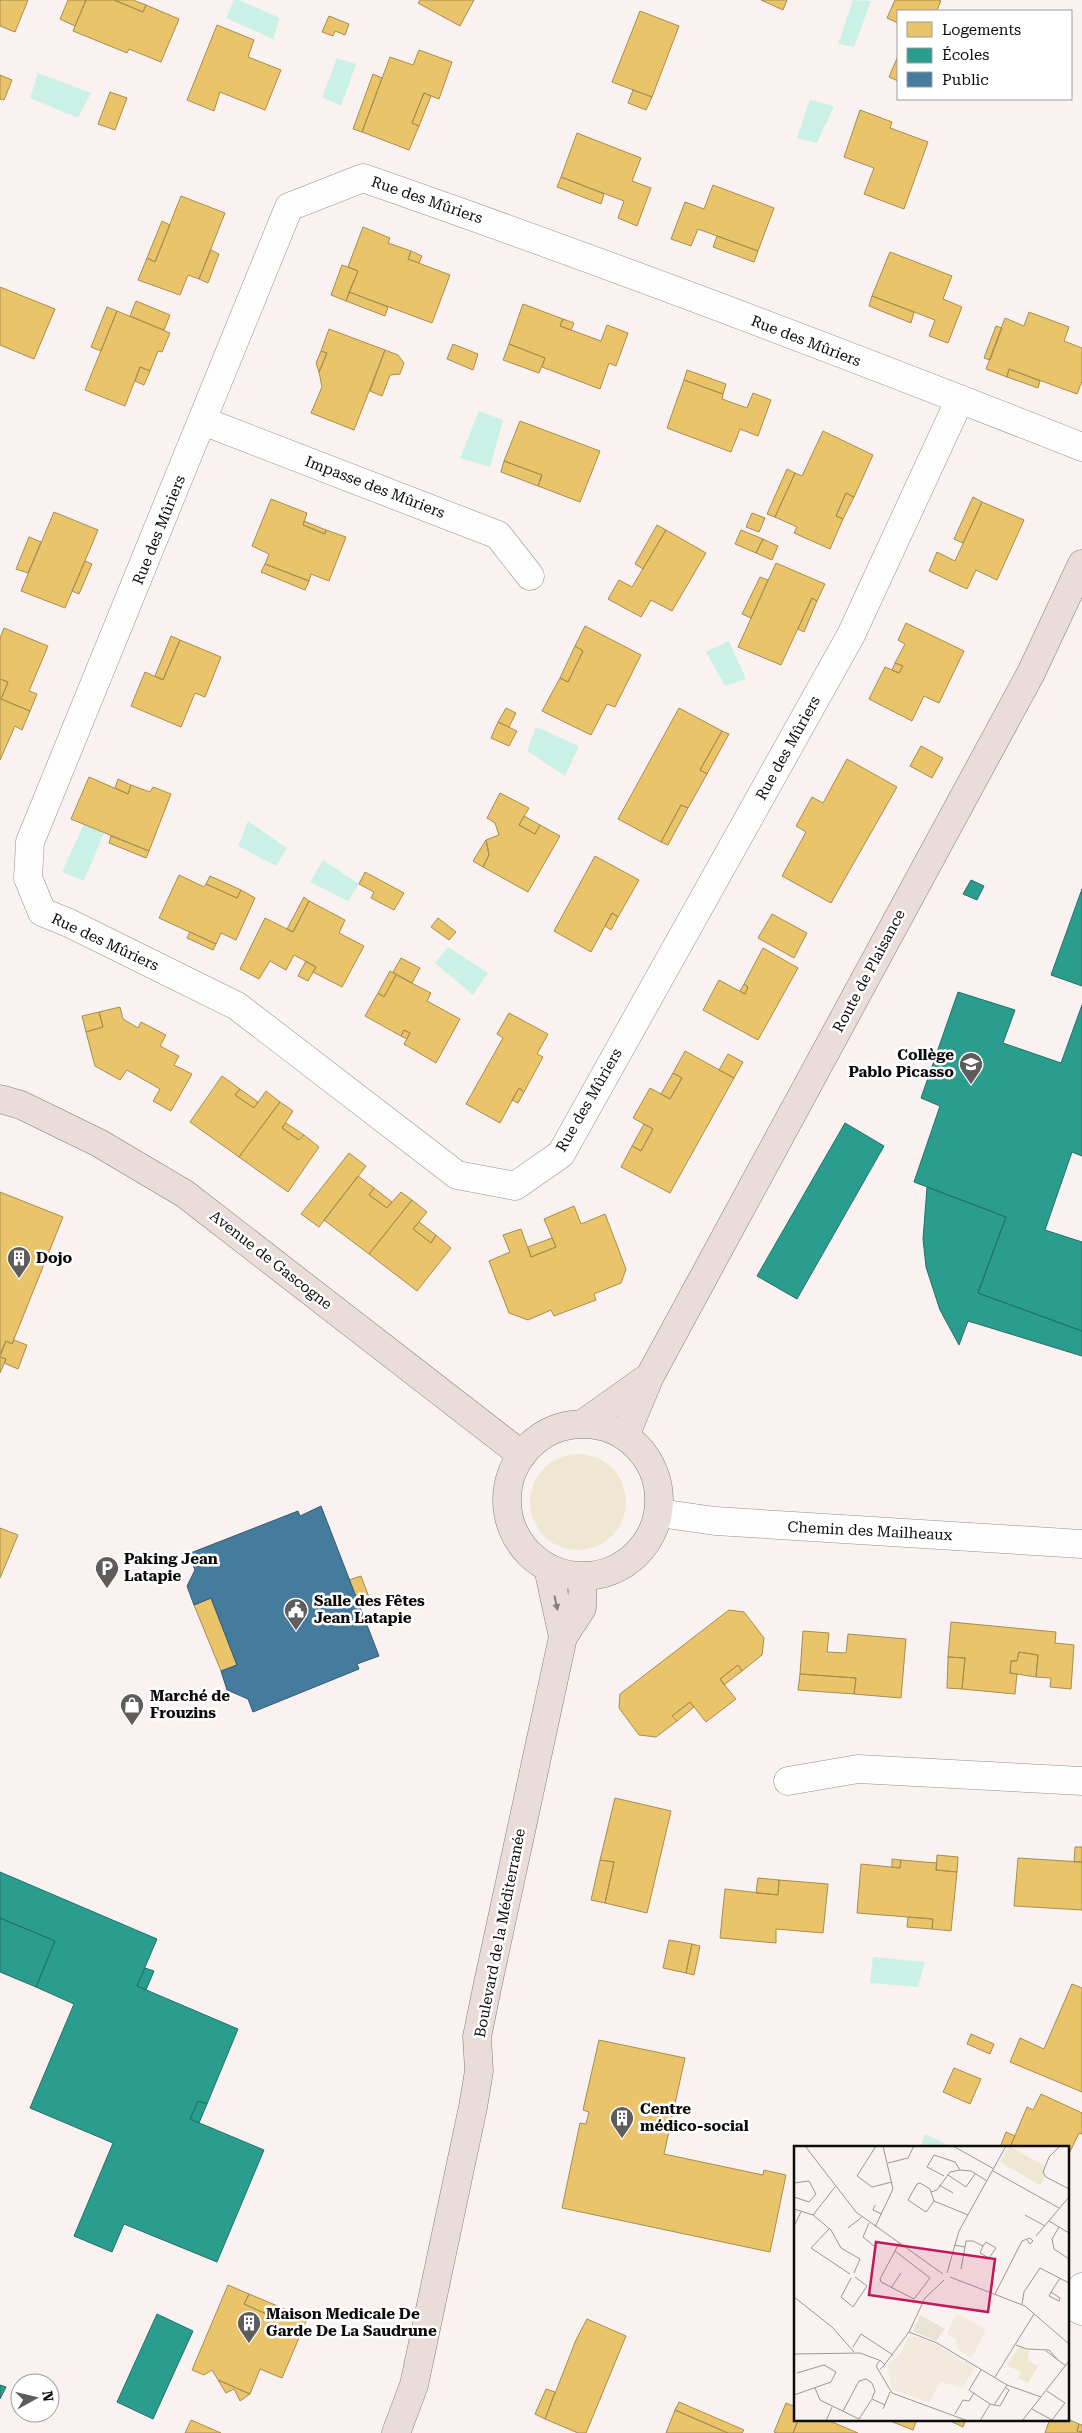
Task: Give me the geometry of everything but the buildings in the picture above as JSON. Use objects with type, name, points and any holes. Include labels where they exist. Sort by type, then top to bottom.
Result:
[{"type":"main road","name":"Route de Plaisance","points":[[625,1436],[650,1376],[1031,673],[1082,564]]},
{"type":"main road","name":"Avenue de Gascogne","points":[[0,1099],[21,1106],[99,1143],[185,1194],[522,1454]]},
{"type":"main road","name":"Route de Plaisance","points":[[584,1424],[650,1376]]},
{"type":"main road","points":[[584,1424],[612,1429],[625,1436],[638,1447],[649,1461],[660,1495],[659,1513],[648,1542],[626,1564],[613,1571],[583,1577],[565,1575],[548,1568],[529,1554],[515,1535],[510,1524],[507,1488],[522,1454],[531,1444],[556,1428],[584,1424]]},
{"type":"main road","name":"Boulevard de la Méditerranée","points":[[548,1568],[563,1637]]},
{"type":"main road","name":"Boulevard de la Méditerranée","points":[[396,2433],[414,2385],[473,2106],[479,2071],[477,2037],[563,1637],[582,1608],[583,1577]]},
{"type":"street","name":"Rue des Mûriers","points":[[960,399],[851,635],[561,1154],[514,1186],[457,1175],[237,1006],[69,923],[42,912],[28,878],[30,842],[204,422],[289,207],[363,178],[470,215],[960,399],[1082,447]]},
{"type":"street","name":"Impasse des Mûriers","points":[[204,422],[498,535],[530,576]]},
{"type":"street","name":"Chemin des Mailheaux","points":[[659,1513],[714,1521],[1082,1544]]},
{"type":"street","points":[[788,1781],[858,1769],[1082,1781]]},
{"type":"street","points":[[1082,2287],[1074,2307],[1082,2310]]},
{"type":"shaded area","points":[[234,0],[239,0],[280,18],[273,39],[226,18]]},
{"type":"shaded area","points":[[853,0],[871,1],[854,47],[838,44]]},
{"type":"shaded area","points":[[337,58],[356,64],[341,106],[322,97]]},
{"type":"shaded area","points":[[38,73],[91,93],[78,118],[30,98]]},
{"type":"shaded area","points":[[810,100],[834,106],[817,143],[797,138]]},
{"type":"shaded area","points":[[479,411],[503,420],[490,467],[460,458]]},
{"type":"shaded area","points":[[729,641],[746,679],[725,686],[706,652]]},
{"type":"shaded area","points":[[536,727],[579,746],[565,776],[527,751]]},
{"type":"shaded area","points":[[248,821],[287,848],[276,866],[238,846]]},
{"type":"shaded area","points":[[84,824],[104,833],[84,881],[62,872]]},
{"type":"shaded area","points":[[323,860],[359,884],[348,901],[310,882]]},
{"type":"shaded area","points":[[448,947],[488,973],[473,995],[435,963]]},
{"type":"shaded area","points":[[578,1454],[596,1458],[612,1468],[622,1484],[626,1502],[622,1520],[612,1536],[596,1546],[578,1550],[560,1546],[544,1536],[534,1520],[530,1502],[534,1484],[544,1468],[560,1458]]},
{"type":"shaded area","points":[[873,1957],[925,1962],[918,1987],[870,1983]]},
{"type":"shaded area","points":[[925,2134],[950,2146],[921,2146]]},
{"type":"place","name":"Collège Pablo Picasso","points":[[971,1085]]},
{"type":"place","name":"Dojo","points":[[19,1279]]},
{"type":"place","name":"Paking Jean Latapie","points":[[107,1589]]},
{"type":"place","name":"Salle des Fêtes Jean Latapie","points":[[296,1631]]},
{"type":"place","name":"Marché de Frouzins","points":[[132,1726]]},
{"type":"place","name":"Centre médico-social","points":[[622,2139]]},
{"type":"place","name":"Maison Medicale De Garde De La Saudrune","points":[[249,2344]]}]
